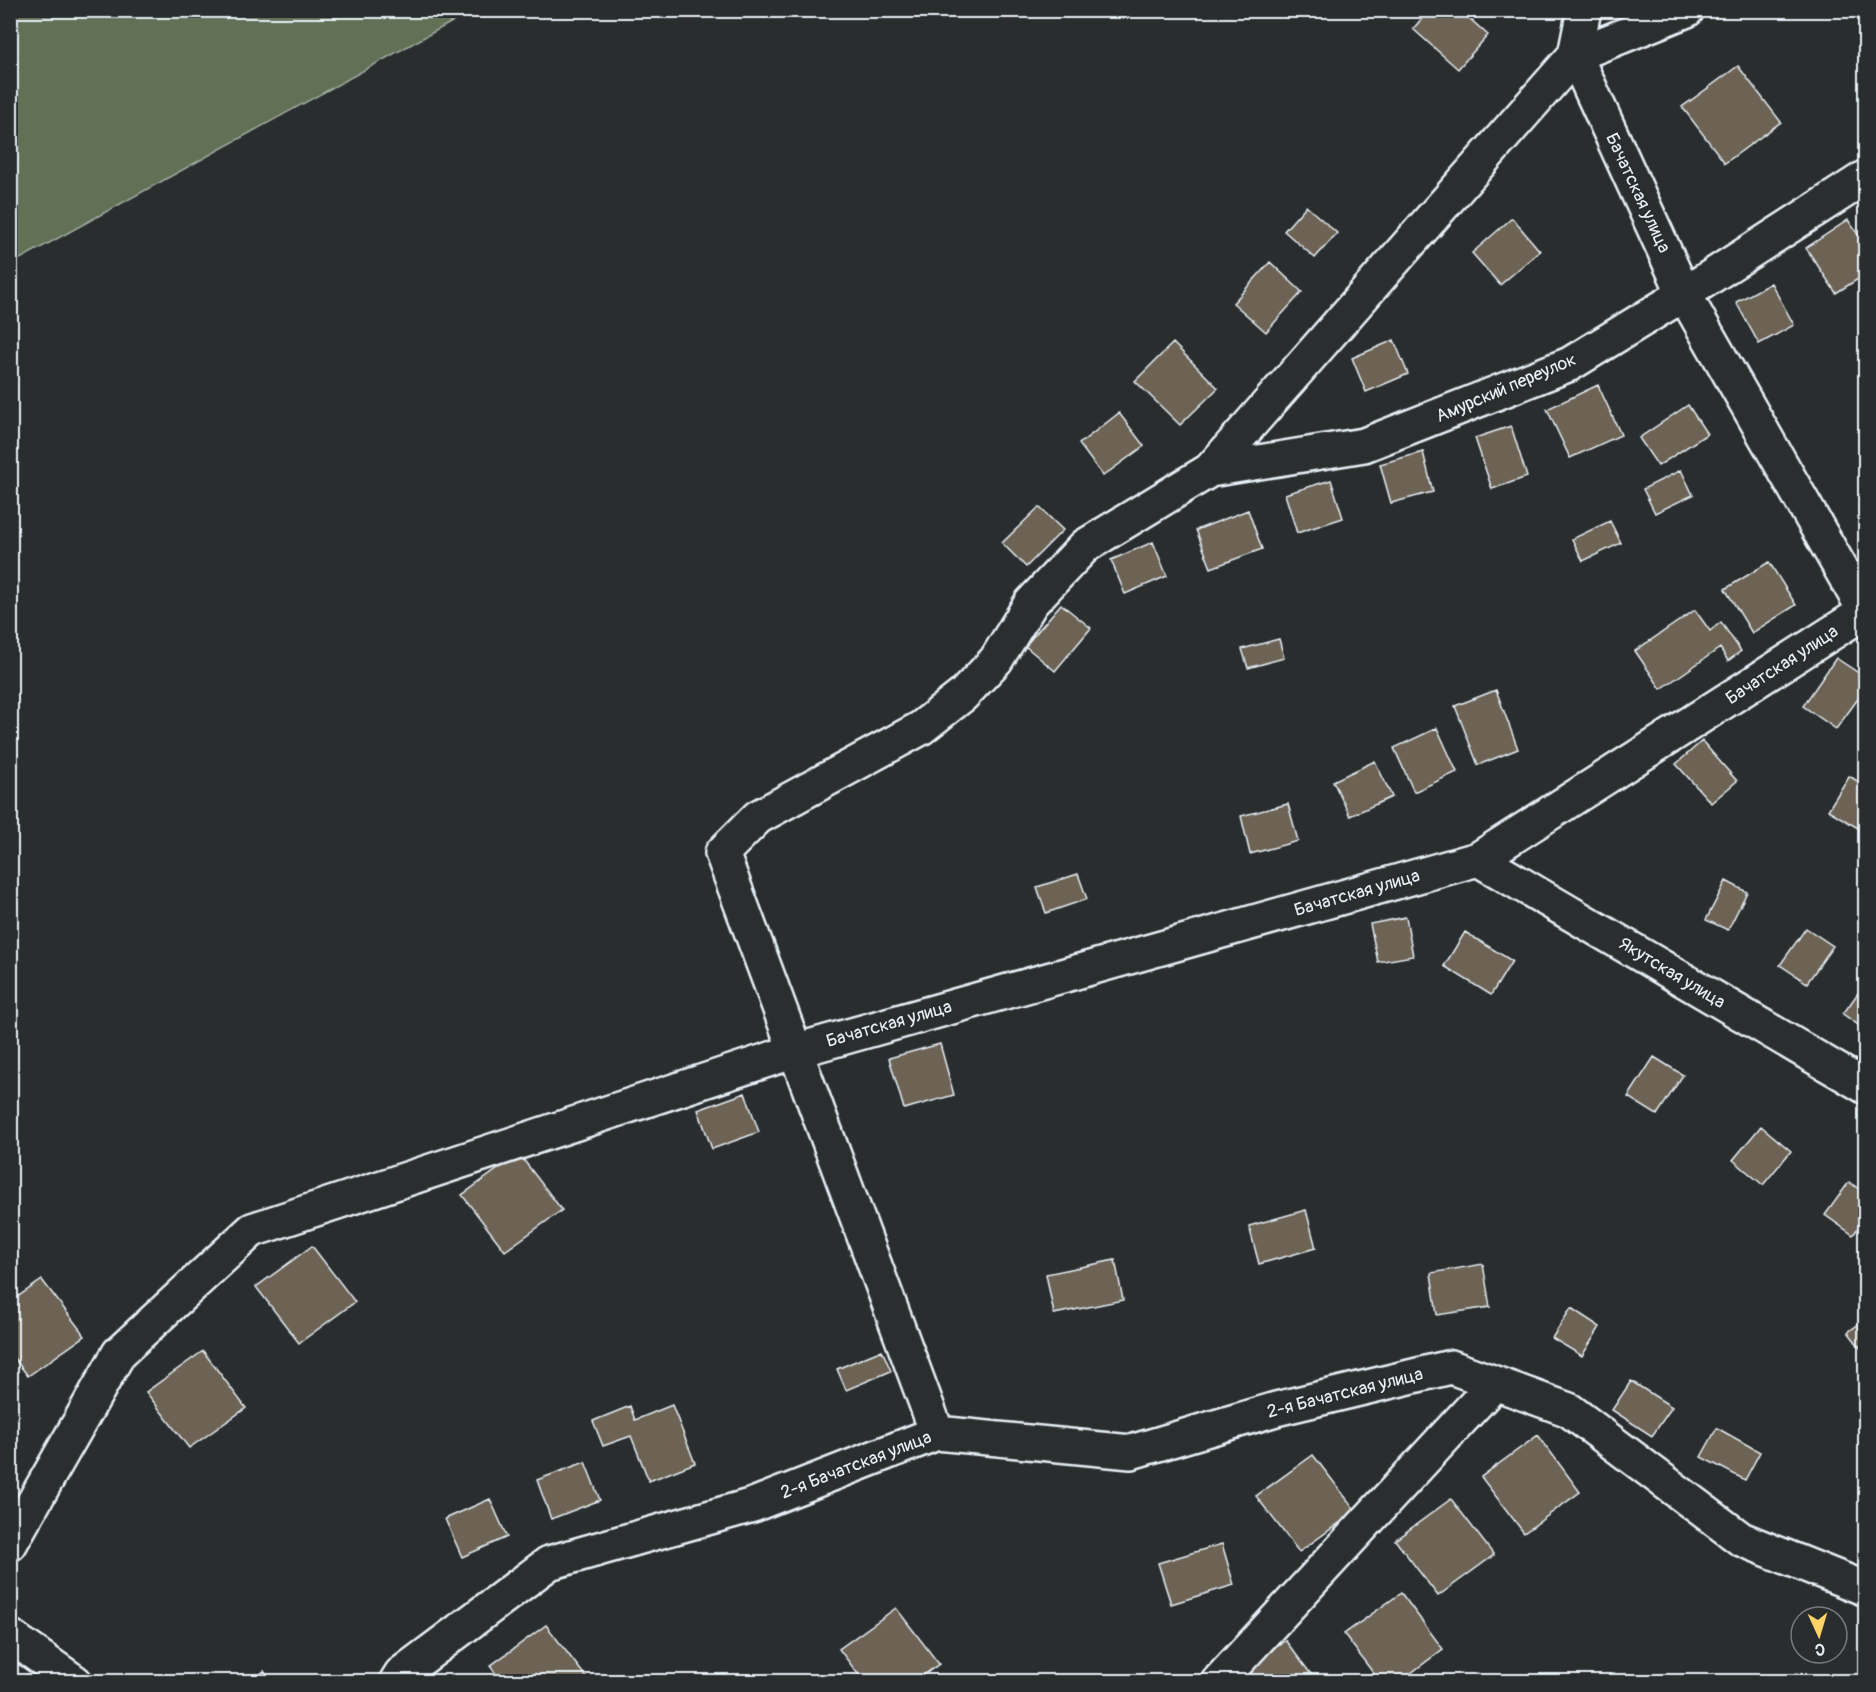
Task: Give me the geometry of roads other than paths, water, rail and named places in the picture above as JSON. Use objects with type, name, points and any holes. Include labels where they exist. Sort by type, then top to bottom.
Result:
[{"type":"street","points":[[1575,55],[1584,10]]},
{"type":"street","points":[[937,1433],[722,853],[758,817],[921,728],[963,695],[996,660],[1031,603],[1085,546],[1210,470],[1575,55],[1687,10]]},
{"type":"street","name":"Бачатская улица","points":[[10,1544],[119,1353],[252,1230],[795,1051],[1479,859],[1865,612],[1684,294],[1575,55]]},
{"type":"street","name":"Амурский переулок","points":[[1210,470],[1364,445],[1570,364],[1866,177]]},
{"type":"street","name":"Якутская улица","points":[[1479,859],[1866,1087]]},
{"type":"street","name":"2-я Бачатская улица","points":[[396,1682],[401,1674],[549,1563],[753,1505],[937,1433],[1131,1452],[1276,1409],[1451,1367],[1569,1410],[1741,1539],[1866,1589]]},
{"type":"street","points":[[1218,1682],[1496,1383]]},
{"type":"street","points":[[10,1636],[75,1682]]}]
